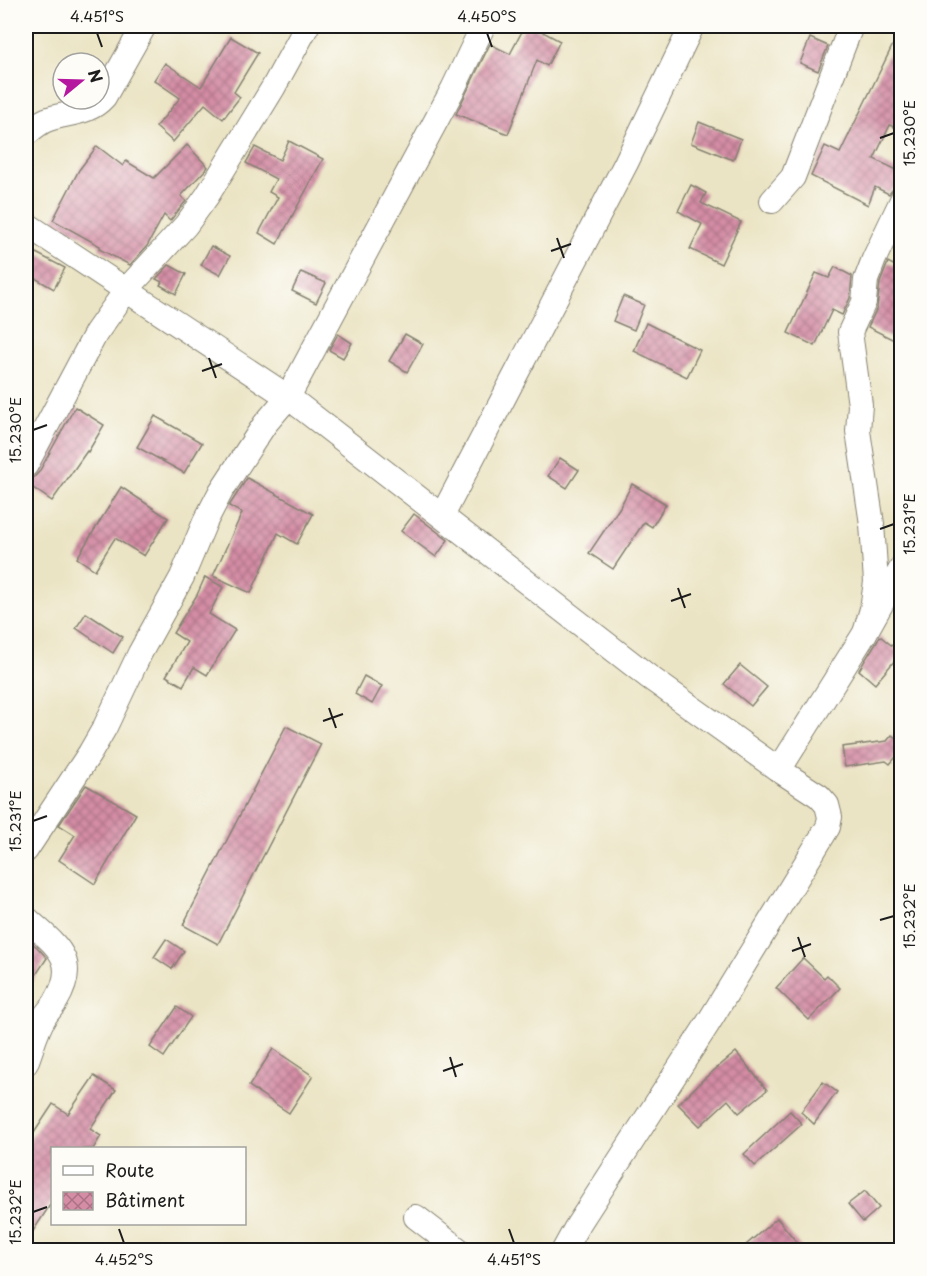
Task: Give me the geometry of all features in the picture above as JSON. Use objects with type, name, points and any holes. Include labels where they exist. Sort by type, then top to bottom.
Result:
[{"type":"street","points":[[26,134],[46,120],[89,110],[99,103],[144,26]]},
{"type":"street","points":[[26,465],[96,333],[127,289],[186,225],[207,196],[273,88],[307,26]]},
{"type":"street","points":[[26,850],[105,727],[140,653],[182,577],[221,491],[265,423],[288,397],[453,89],[483,26]]},
{"type":"street","points":[[442,516],[626,163],[692,26]]},
{"type":"street","points":[[772,201],[793,177],[851,26]]},
{"type":"street","points":[[865,633],[876,582],[872,525],[858,431],[860,405],[850,332],[864,302],[866,280],[874,259],[902,200]]},
{"type":"street","points":[[26,224],[288,397],[649,677],[819,796],[828,805],[830,817],[828,827],[564,1251]]},
{"type":"street","points":[[779,770],[865,633],[902,567]]},
{"type":"street","points":[[26,918],[55,945],[67,964],[65,983],[56,1003],[45,1016],[26,1063]]},
{"type":"street","points":[[416,1217],[459,1251]]},
{"type":"building","points":[[525,26],[532,26],[560,41],[547,66],[537,60],[508,134],[456,114],[490,44],[510,54]]},
{"type":"building","points":[[902,26],[902,131],[890,125],[874,159],[901,172],[901,186],[894,188],[889,194],[875,187],[868,205],[811,176],[825,146],[840,153]]},
{"type":"building","points":[[231,37],[258,53],[234,92],[240,97],[223,119],[205,104],[173,142],[156,127],[180,98],[154,80],[165,63],[201,87]]},
{"type":"building","points":[[810,38],[828,46],[818,71],[800,63]]},
{"type":"building","points":[[699,122],[741,139],[733,160],[691,143]]},
{"type":"building","points":[[289,141],[323,159],[277,244],[259,233],[278,197],[269,192],[276,179],[246,163],[255,147],[280,160]]},
{"type":"building","points":[[187,145],[208,167],[181,196],[186,201],[170,221],[164,215],[147,246],[130,265],[99,249],[100,246],[53,220],[79,170],[97,146],[123,166],[126,161],[154,178]]},
{"type":"building","points":[[691,185],[706,193],[701,203],[741,222],[721,264],[690,249],[702,224],[678,211]]},
{"type":"building","points":[[211,246],[230,256],[220,275],[201,265]]},
{"type":"building","points":[[902,252],[902,344],[868,327],[877,308],[880,283],[888,262],[893,265]]},
{"type":"building","points":[[36,253],[65,268],[54,289],[26,273]]},
{"type":"building","points":[[169,265],[186,274],[176,294],[160,285],[162,282],[156,279]]},
{"type":"building","points":[[835,267],[852,276],[850,298],[842,315],[832,310],[815,346],[788,333],[816,273],[829,278]]},
{"type":"building","points":[[301,272],[326,283],[316,303],[292,291]]},
{"type":"building","points":[[623,296],[644,305],[634,330],[613,321]]},
{"type":"building","points":[[646,323],[700,350],[687,377],[634,351]]},
{"type":"building","points":[[338,334],[352,343],[343,358],[329,350]]},
{"type":"building","points":[[405,334],[423,344],[407,372],[389,361]]},
{"type":"building","points":[[75,407],[104,425],[88,452],[52,501],[26,483],[26,480],[39,472]]},
{"type":"building","points":[[155,416],[202,443],[184,473],[137,447]]},
{"type":"building","points":[[560,458],[579,470],[567,488],[548,476]]},
{"type":"building","points":[[247,478],[313,514],[297,544],[278,533],[251,593],[213,576],[242,513],[229,506]]},
{"type":"building","points":[[632,484],[666,504],[652,527],[644,522],[613,569],[589,553],[620,507]]},
{"type":"building","points":[[121,487],[168,518],[144,556],[115,538],[95,570],[77,558]]},
{"type":"building","points":[[414,514],[448,540],[436,557],[401,531]]},
{"type":"building","points":[[205,577],[223,587],[209,614],[235,630],[207,675],[194,667],[183,686],[166,676],[187,642],[173,633],[197,595]]},
{"type":"building","points":[[86,613],[123,637],[113,653],[76,628]]},
{"type":"building","points":[[880,636],[901,653],[875,684],[859,670]]},
{"type":"building","points":[[740,665],[767,687],[751,706],[724,684]]},
{"type":"building","points":[[364,676],[382,686],[372,704],[355,694]]},
{"type":"building","points":[[286,726],[321,744],[218,944],[183,925]]},
{"type":"building","points":[[892,735],[902,743],[902,750],[890,764],[886,761],[845,767],[842,747],[887,741]]},
{"type":"building","points":[[86,785],[136,814],[95,884],[59,860],[75,835],[59,825]]},
{"type":"building","points":[[26,939],[47,958],[26,990]]},
{"type":"building","points":[[166,939],[184,951],[172,969],[154,957]]},
{"type":"building","points":[[803,958],[824,978],[827,975],[840,988],[809,1020],[776,988]]},
{"type":"building","points":[[177,1007],[191,1017],[164,1057],[150,1047]]},
{"type":"building","points":[[273,1049],[313,1076],[289,1113],[249,1086]]},
{"type":"building","points":[[736,1052],[767,1090],[739,1113],[728,1100],[700,1126],[678,1104]]},
{"type":"building","points":[[94,1076],[116,1090],[90,1129],[101,1136],[94,1147],[51,1147],[51,1204],[26,1242],[26,1145],[53,1104],[68,1114]]},
{"type":"building","points":[[823,1082],[837,1092],[814,1124],[801,1112]]},
{"type":"building","points":[[790,1111],[802,1124],[755,1166],[744,1154]]},
{"type":"building","points":[[865,1191],[879,1208],[863,1222],[848,1204]]},
{"type":"building","points":[[777,1218],[804,1251],[739,1251]]}]
